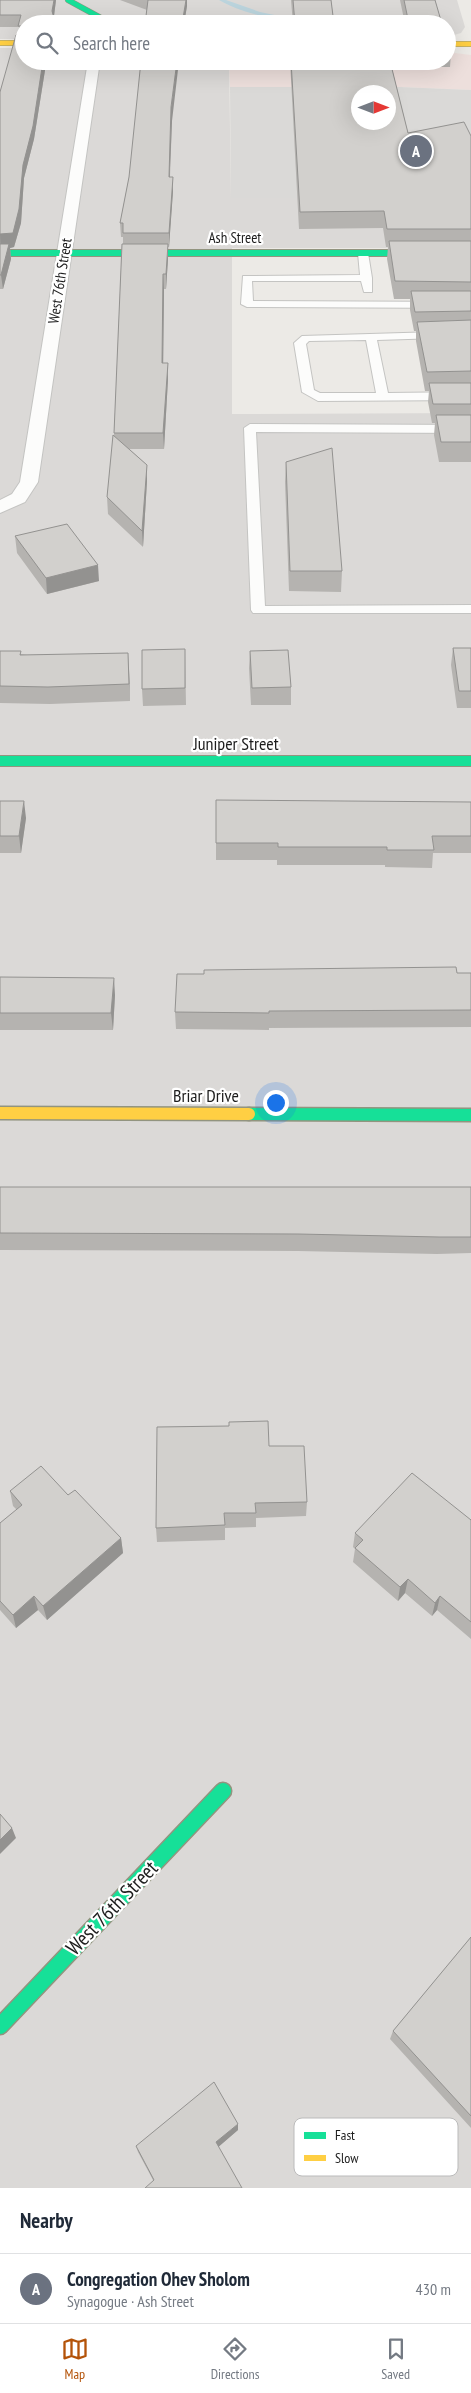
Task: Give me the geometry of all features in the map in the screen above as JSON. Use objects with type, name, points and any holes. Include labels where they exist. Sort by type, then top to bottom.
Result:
[{"type":"street","points":[[68,0],[93,15]]},
{"type":"street","points":[[0,43],[15,43]]},
{"type":"street","points":[[456,44],[471,44]]},
{"type":"street","name":"West 76th Street","points":[[0,507],[19,498],[29,482],[93,70]]},
{"type":"street","name":"Ash Street","points":[[0,253],[471,253]]},
{"type":"street","name":"Juniper Street","points":[[0,761],[471,761]]},
{"type":"street","name":"Briar Drive","points":[[0,1113],[471,1115]]},
{"type":"street","name":"West 76th Street","points":[[0,2026],[223,1791]]},
{"type":"lane","points":[[363,253],[370,305]]},
{"type":"lane","points":[[367,278],[247,278],[246,304],[471,305]]},
{"type":"lane","points":[[471,334],[306,338],[300,343],[308,392],[318,397],[471,396]]},
{"type":"lane","points":[[371,337],[383,396]]},
{"type":"lane","points":[[471,429],[250,428],[258,610],[471,609]]},
{"type":"shaded area","points":[[0,0],[457,0],[465,27],[461,33],[456,34],[456,15],[15,15],[15,39],[0,39]]},
{"type":"shaded area","points":[[0,48],[15,48],[15,70],[229,70],[231,198],[471,198],[471,248],[232,248],[232,414],[471,413],[471,2188],[0,2188]]},
{"type":"shaded area","points":[[456,53],[471,55],[471,90],[396,87],[396,85],[351,85],[351,87],[230,87],[229,70],[456,70]]},
{"type":"shaded area","points":[[230,87],[351,87],[351,130],[396,130],[396,87],[471,90],[471,198],[231,198]]},
{"type":"building","points":[[0,0],[54,0],[53,15],[0,15]]},
{"type":"building","points":[[148,0],[186,0],[184,15],[146,15]]},
{"type":"building","points":[[293,0],[331,0],[333,15],[294,15]]},
{"type":"building","points":[[404,0],[435,0],[439,15],[407,15]]},
{"type":"building","points":[[15,39],[15,70],[42,70],[33,126],[23,165],[19,209],[13,233],[0,234],[0,92]]},
{"type":"building","points":[[140,70],[176,70],[171,107],[169,177],[173,177],[169,233],[123,233],[123,223],[120,223],[129,177]]},
{"type":"building","points":[[292,70],[392,70],[396,85],[408,133],[464,122],[471,136],[471,229],[387,229],[384,211],[300,212]]},
{"type":"building","points":[[389,241],[471,241],[471,282],[395,281]]},
{"type":"building","points":[[0,244],[9,244],[1,275],[0,275]]},
{"type":"building","points":[[122,244],[168,244],[166,274],[163,274],[162,363],[168,363],[163,433],[114,433]]},
{"type":"building","points":[[411,291],[471,291],[471,311],[415,312]]},
{"type":"building","points":[[471,320],[471,371],[427,372],[417,322]]},
{"type":"building","points":[[429,383],[471,383],[471,404],[433,404]]},
{"type":"building","points":[[436,415],[471,415],[471,442],[441,442]]},
{"type":"building","points":[[113,435],[147,465],[142,531],[107,497]]},
{"type":"building","points":[[332,448],[342,571],[290,571],[286,462]]},
{"type":"building","points":[[67,524],[98,565],[46,578],[15,536]]},
{"type":"building","points":[[453,648],[471,648],[471,691],[459,691]]},
{"type":"building","points":[[185,649],[185,688],[142,689],[142,650]]},
{"type":"building","points":[[288,650],[291,687],[252,688],[250,651]]},
{"type":"building","points":[[0,651],[21,651],[20,655],[128,653],[129,684],[48,687],[0,686]]},
{"type":"building","points":[[216,800],[471,802],[471,836],[432,836],[434,850],[387,850],[387,847],[278,847],[278,843],[216,843]]},
{"type":"building","points":[[0,801],[24,801],[19,836],[0,836]]},
{"type":"building","points":[[456,967],[457,973],[471,973],[471,1010],[269,1011],[269,1013],[175,1012],[177,974],[204,974],[204,970]]},
{"type":"building","points":[[0,977],[114,978],[111,1013],[0,1013]]},
{"type":"building","points":[[0,1187],[471,1187],[471,1237],[298,1234],[0,1233]]},
{"type":"building","points":[[268,1421],[269,1446],[304,1446],[307,1502],[255,1503],[256,1513],[224,1513],[225,1525],[156,1528],[157,1427],[229,1426],[229,1422]]},
{"type":"building","points":[[41,1466],[68,1495],[75,1490],[121,1538],[43,1606],[34,1596],[13,1615],[0,1601],[0,1523],[22,1505],[10,1491]]},
{"type":"building","points":[[412,1473],[471,1520],[471,1622],[440,1596],[435,1603],[408,1579],[400,1587],[355,1548],[363,1540],[355,1533]]},
{"type":"building","points":[[0,1814],[12,1828],[0,1840]]},
{"type":"building","points":[[471,1937],[471,2116],[393,2031]]},
{"type":"building","points":[[214,2082],[238,2124],[216,2142],[242,2188],[145,2188],[154,2180],[136,2146]]},
{"type":"waterway","points":[[221,0],[269,15]]},
{"type":"traffic: fast","points":[[68,0],[96,15]]},
{"type":"traffic: fast","points":[[0,253],[471,253]]},
{"type":"traffic: fast","points":[[0,761],[471,761]]},
{"type":"traffic: fast","points":[[249,1114],[471,1115]]},
{"type":"traffic: fast","points":[[0,2026],[223,1791]]},
{"type":"traffic: slow","points":[[0,43],[15,43]]},
{"type":"traffic: slow","points":[[456,44],[471,44]]},
{"type":"traffic: slow","points":[[0,1113],[249,1114]]},
{"type":"place","name":"Congregation Ohev Sholom","points":[[416,151]]}]
